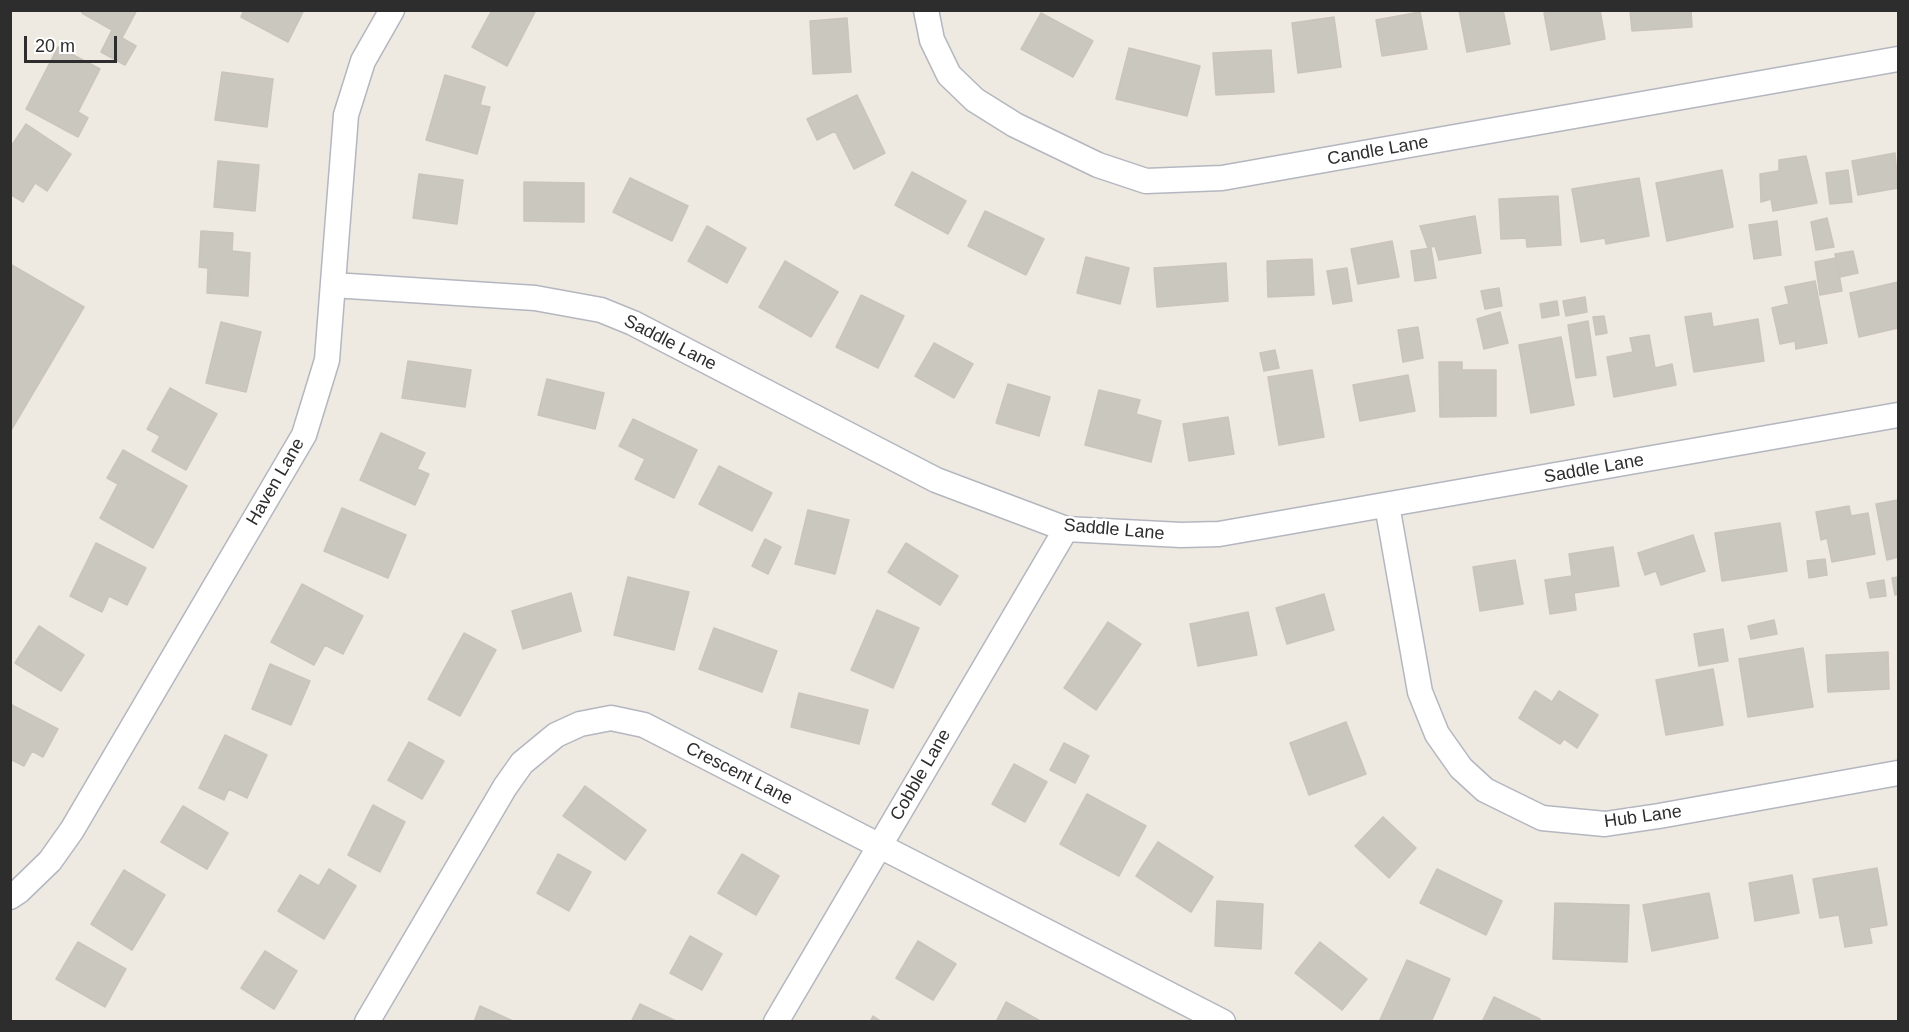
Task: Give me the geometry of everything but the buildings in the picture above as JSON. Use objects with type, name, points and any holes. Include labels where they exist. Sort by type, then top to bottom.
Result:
[{"type":"street","name":"Haven Lane","points":[[10,897],[50,861],[72,830],[304,435],[327,360],[346,115],[363,61],[392,10]]},
{"type":"street","name":"Candle Lane","points":[[926,10],[932,40],[949,75],[975,100],[1015,125],[1098,165],[1146,181],[1222,178],[1899,59]]},
{"type":"street","name":"Saddle Lane","points":[[333,285],[535,298],[601,310],[633,323],[936,480],[1066,529],[1181,535],[1219,534],[1899,415]]},
{"type":"street","name":"Hub Lane","points":[[1387,505],[1420,692],[1437,734],[1461,768],[1485,790],[1542,818],[1605,824],[1899,773]]},
{"type":"street","name":"Cobble Lane","points":[[776,1022],[1066,529]]},
{"type":"street","name":"Crescent Lane","points":[[367,1022],[505,787],[522,763],[556,735],[580,724],[611,718],[644,725],[1223,1022]]}]
